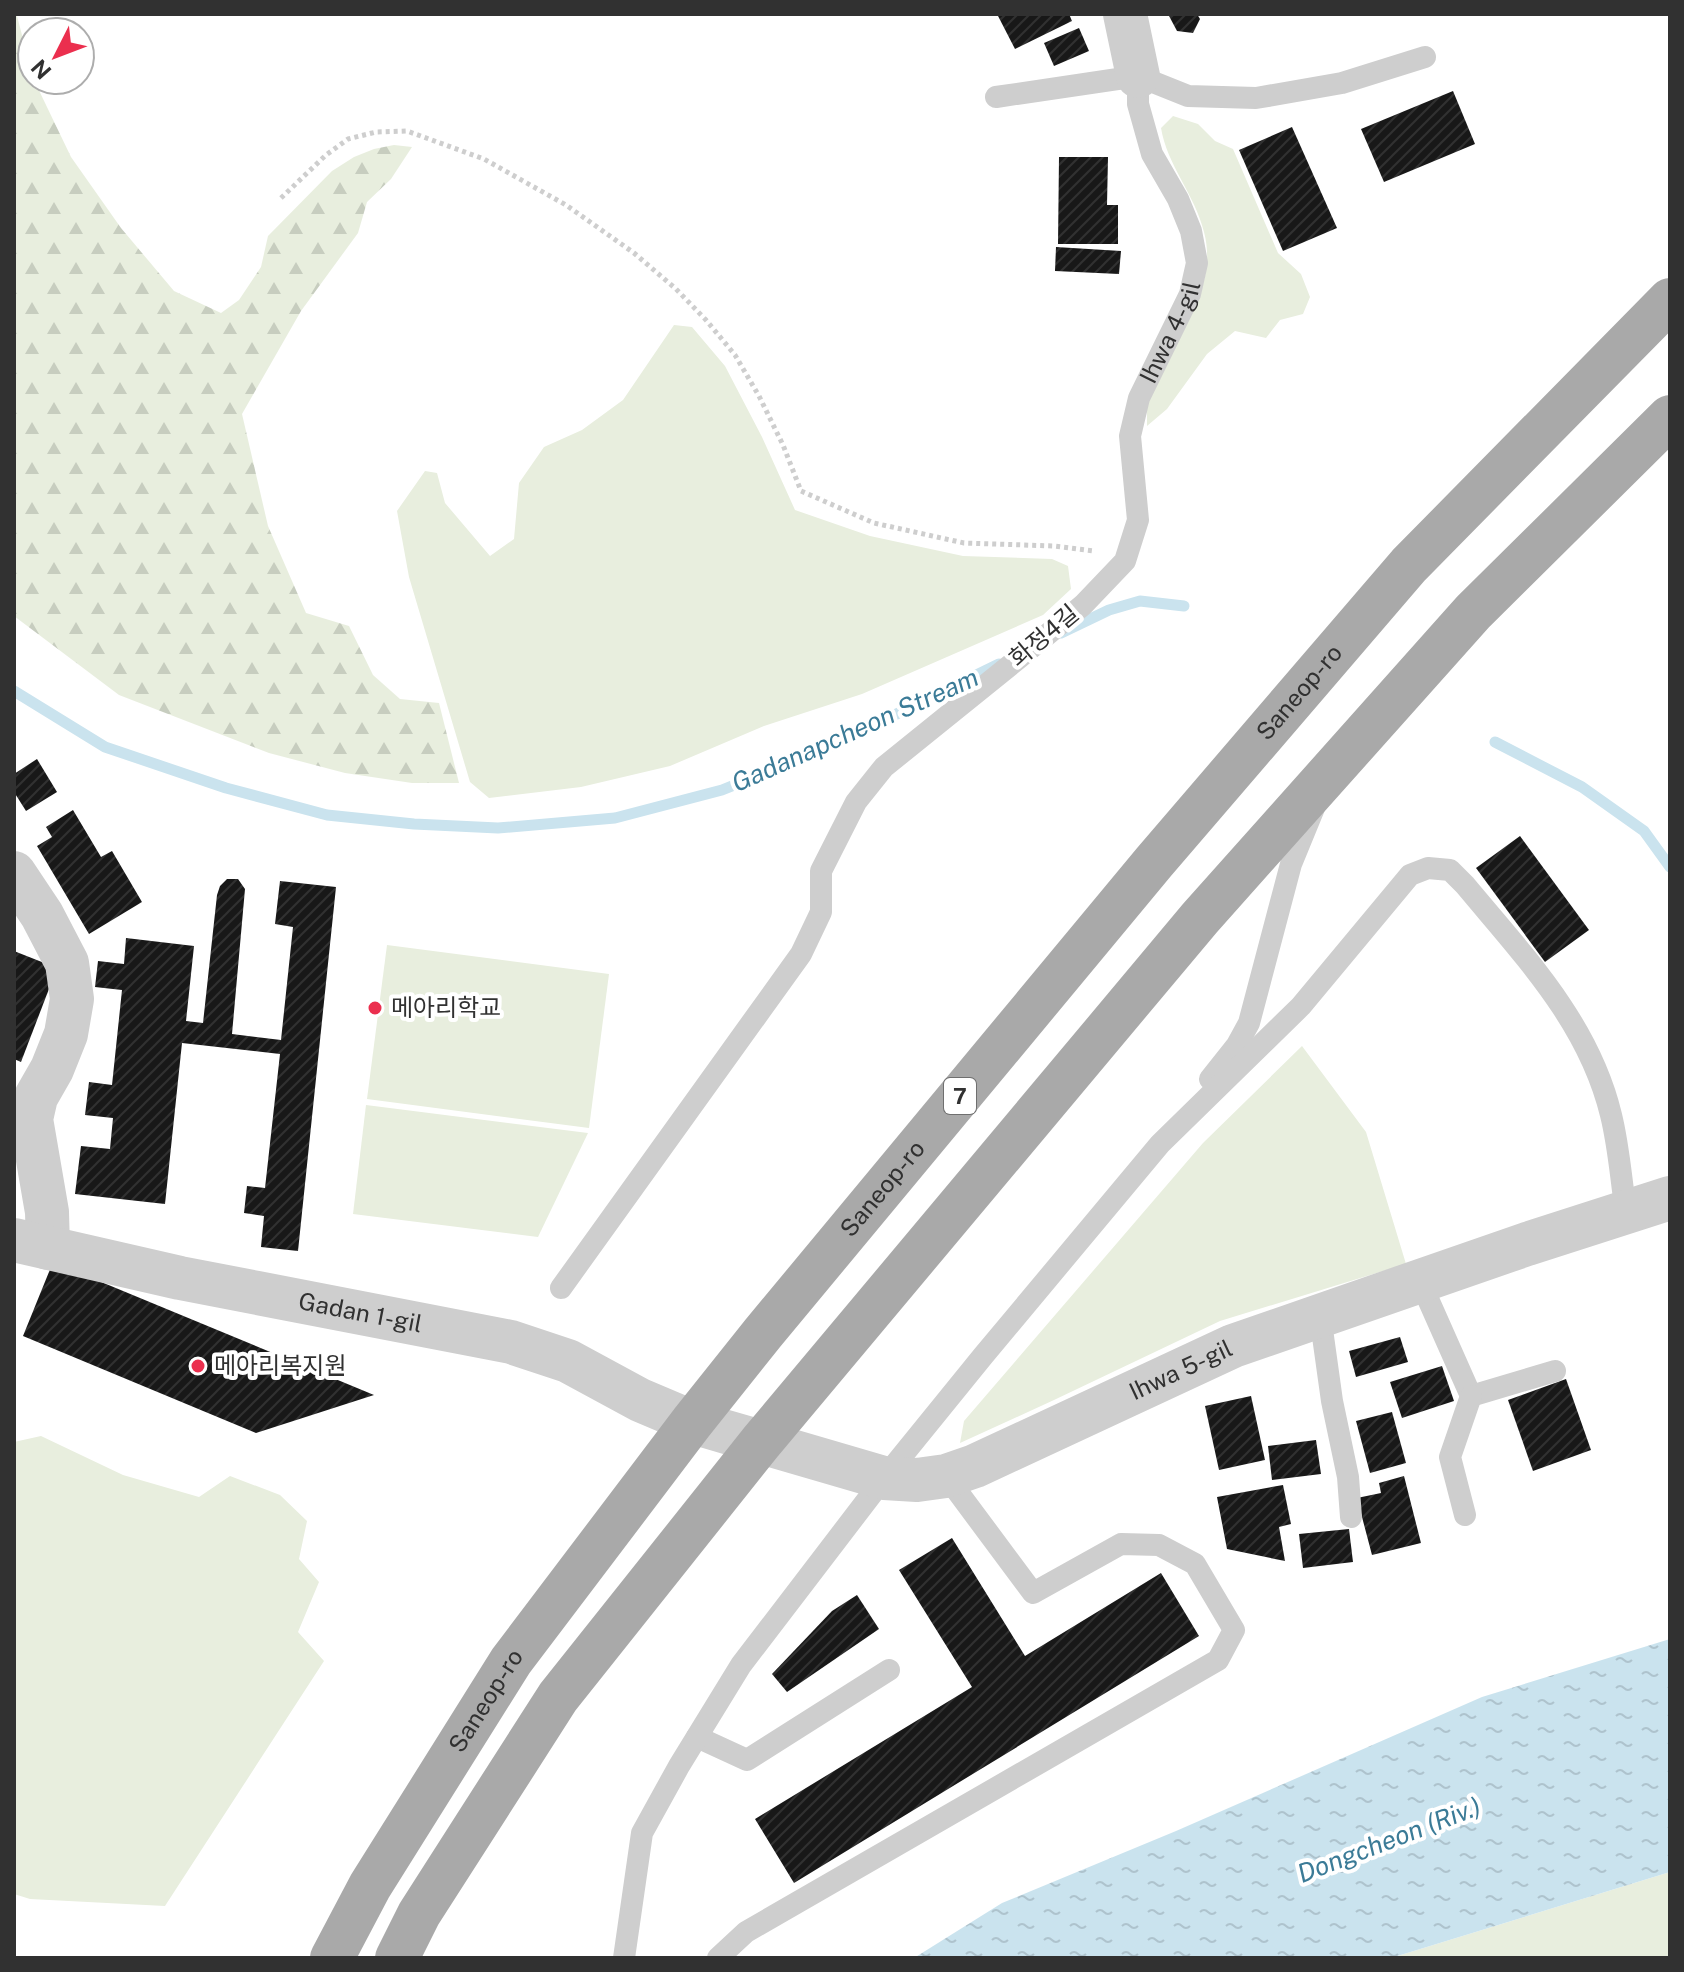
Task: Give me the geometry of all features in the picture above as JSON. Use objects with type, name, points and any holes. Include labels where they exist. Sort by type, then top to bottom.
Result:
[{"type":"main road","name":"Saneop-ro","points":[[332,1958],[370,1886],[511,1661],[763,1333],[1154,862],[1409,565],[1670,300]]},
{"type":"main road","points":[[397,1958],[419,1914],[558,1697],[761,1442],[1200,918],[1473,612],[1670,417]]},
{"type":"street","name":"Ihwa 4-gil","points":[[1125,14],[1138,76]]},
{"type":"street","points":[[14,873],[42,915],[67,963],[72,999],[66,1034],[52,1069],[36,1097],[31,1119],[47,1212],[31,1244]]},
{"type":"street","name":"Ihwa 5-gil","points":[[692,1422],[884,1478],[917,1480],[946,1476],[975,1466],[1233,1346],[1670,1198]]},
{"type":"street","name":"Gadan 1-gil","points":[[31,1244],[180,1278],[511,1342],[568,1361],[640,1400],[692,1422]]},
{"type":"lane","points":[[996,97],[1138,76],[1188,96],[1256,98],[1342,83],[1425,57]]},
{"type":"lane","name":"Ihwa 4-gil","points":[[1125,561],[1138,520],[1130,436],[1139,398],[1190,294],[1197,263],[1191,231],[1178,199],[1152,154],[1138,104],[1138,76]]},
{"type":"lane","name":"화정4길","points":[[561,1288],[801,954],[821,912],[821,871],[856,802],[884,767],[1083,605],[1125,561]]},
{"type":"lane","points":[[624,1958],[642,1833],[741,1665],[884,1478],[1160,1144],[1237,1045],[1249,1023],[1291,864],[1315,805],[1335,768]]},
{"type":"lane","points":[[1160,1144],[1301,1006],[1410,875],[1428,868],[1450,870],[1554,994],[1582,1038],[1612,1116],[1626,1212]]},
{"type":"lane","points":[[1420,1281],[1471,1396],[1450,1457],[1465,1515]]},
{"type":"lane","points":[[1320,1315],[1332,1401],[1348,1477],[1351,1517]]},
{"type":"lane","points":[[1471,1396],[1555,1371]]},
{"type":"lane","points":[[718,1958],[746,1932],[1218,1660],[1234,1630],[1195,1564],[1159,1545],[1121,1544],[1033,1593],[946,1476]]},
{"type":"lane","points":[[697,1737],[747,1760],[889,1670]]},
{"type":"path","points":[[281,198],[326,155],[348,139],[376,132],[407,131],[484,159],[566,205],[634,253],[706,320],[735,355],[759,396],[801,491],[874,523],[964,543],[1054,546],[1097,551],[1125,561]]},
{"type":"green space","points":[[14,14],[17,16],[16,96],[42,96],[71,157],[121,228],[174,291],[221,313],[239,300],[261,267],[268,236],[332,171],[374,149],[394,145],[412,147],[391,179],[367,202],[358,233],[301,311],[242,414],[268,526],[306,613],[349,626],[373,675],[400,699],[439,703],[459,783],[412,783],[345,773],[269,753],[119,695],[14,616]]},
{"type":"green space","points":[[1173,116],[1198,124],[1215,141],[1233,149],[1278,253],[1301,274],[1310,297],[1303,314],[1280,320],[1266,338],[1235,331],[1207,354],[1167,409],[1147,426],[1147,405],[1200,296],[1207,265],[1200,218],[1164,142],[1161,128]]},
{"type":"green space","points":[[674,325],[692,327],[725,366],[795,510],[870,536],[963,556],[1052,559],[1068,566],[1071,589],[1043,615],[862,694],[764,726],[670,766],[581,787],[489,798],[470,782],[409,577],[397,511],[425,471],[437,473],[445,503],[490,556],[514,539],[519,483],[544,447],[582,430],[623,400]]},
{"type":"green space","points":[[387,945],[609,974],[589,1128],[367,1099]]},
{"type":"green space","points":[[1302,1046],[1366,1132],[1406,1264],[1220,1321],[960,1443],[964,1421],[1203,1143]]},
{"type":"green space","points":[[366,1105],[588,1133],[538,1237],[353,1214]]},
{"type":"green space","points":[[41,1436],[123,1475],[199,1497],[230,1476],[280,1495],[307,1521],[299,1559],[319,1582],[298,1632],[324,1661],[165,1906],[30,1899],[14,1894],[14,1442]]},
{"type":"green space","points":[[1670,1872],[1670,1958],[1391,1958]]},
{"type":"water","name":"Dongcheon (Riv.)","points":[[1670,1639],[1670,1872],[1391,1958],[914,1958],[1002,1903],[1176,1831],[1482,1697]]},
{"type":"building","points":[[997,14],[1069,14],[1072,21],[1015,49]]},
{"type":"building","points":[[1168,14],[1197,14],[1200,19],[1193,33],[1177,31]]},
{"type":"building","points":[[1079,28],[1089,51],[1054,66],[1044,43]]},
{"type":"building","points":[[1453,91],[1475,144],[1384,182],[1361,129]]},
{"type":"building","points":[[1292,127],[1337,228],[1283,251],[1239,150]]},
{"type":"building","points":[[1059,157],[1108,157],[1107,205],[1118,205],[1118,244],[1058,244]]},
{"type":"building","points":[[1056,247],[1121,251],[1119,274],[1055,271]]},
{"type":"building","points":[[37,759],[57,792],[26,811],[14,792],[14,774]]},
{"type":"building","points":[[73,810],[101,857],[112,851],[142,902],[89,934],[37,846],[52,837],[46,827]]},
{"type":"building","points":[[1520,836],[1589,930],[1545,962],[1476,868]]},
{"type":"building","points":[[227,879],[238,879],[245,889],[232,1034],[281,1040],[293,927],[275,924],[280,881],[336,887],[298,1251],[261,1247],[264,1216],[244,1213],[247,1186],[265,1188],[280,1054],[182,1043],[165,1204],[75,1194],[81,1146],[110,1149],[113,1118],[85,1115],[89,1082],[112,1085],[122,990],[95,987],[98,961],[124,964],[126,938],[194,946],[186,1021],[203,1023],[217,895]]},
{"type":"building","points":[[14,951],[57,968],[21,1062],[14,1059]]},
{"type":"building","name":"메아리복지원","points":[[53,1262],[374,1395],[256,1433],[23,1336]]},
{"type":"building","points":[[1400,1337],[1408,1362],[1356,1377],[1349,1351]]},
{"type":"building","points":[[1442,1366],[1454,1401],[1402,1418],[1390,1382]]},
{"type":"building","points":[[1566,1379],[1591,1450],[1533,1471],[1508,1400]]},
{"type":"building","points":[[1251,1396],[1265,1460],[1219,1470],[1205,1406]]},
{"type":"building","points":[[1392,1412],[1406,1463],[1370,1473],[1356,1421]]},
{"type":"building","points":[[1316,1440],[1321,1474],[1272,1480],[1268,1446]]},
{"type":"building","points":[[1404,1476],[1421,1543],[1372,1555],[1357,1498],[1381,1493],[1379,1483]]},
{"type":"building","points":[[1283,1485],[1291,1524],[1279,1527],[1285,1561],[1227,1549],[1217,1497]]},
{"type":"building","points":[[1349,1529],[1353,1562],[1303,1568],[1299,1534]]},
{"type":"building","points":[[952,1538],[1025,1656],[1161,1573],[1199,1636],[794,1883],[755,1819],[972,1687],[899,1570]]},
{"type":"building","points":[[857,1595],[879,1629],[787,1692],[772,1674],[832,1611]]},
{"type":"waterway","name":"Gadanapcheon Stream","points":[[1061,633],[1109,610],[1140,601],[1184,606]]},
{"type":"waterway","name":"Gadanapcheon Stream","points":[[14,691],[105,747],[226,788],[327,815],[498,828],[615,818],[722,790],[831,746],[999,664]]},
{"type":"waterway","name":"Gadanapcheon Stream","points":[[1495,742],[1582,787],[1644,831],[1670,867]]},
{"type":"place","name":"메아리학교","points":[[375,1008]]},
{"type":"place","name":"메아리복지원","points":[[198,1366]]}]
